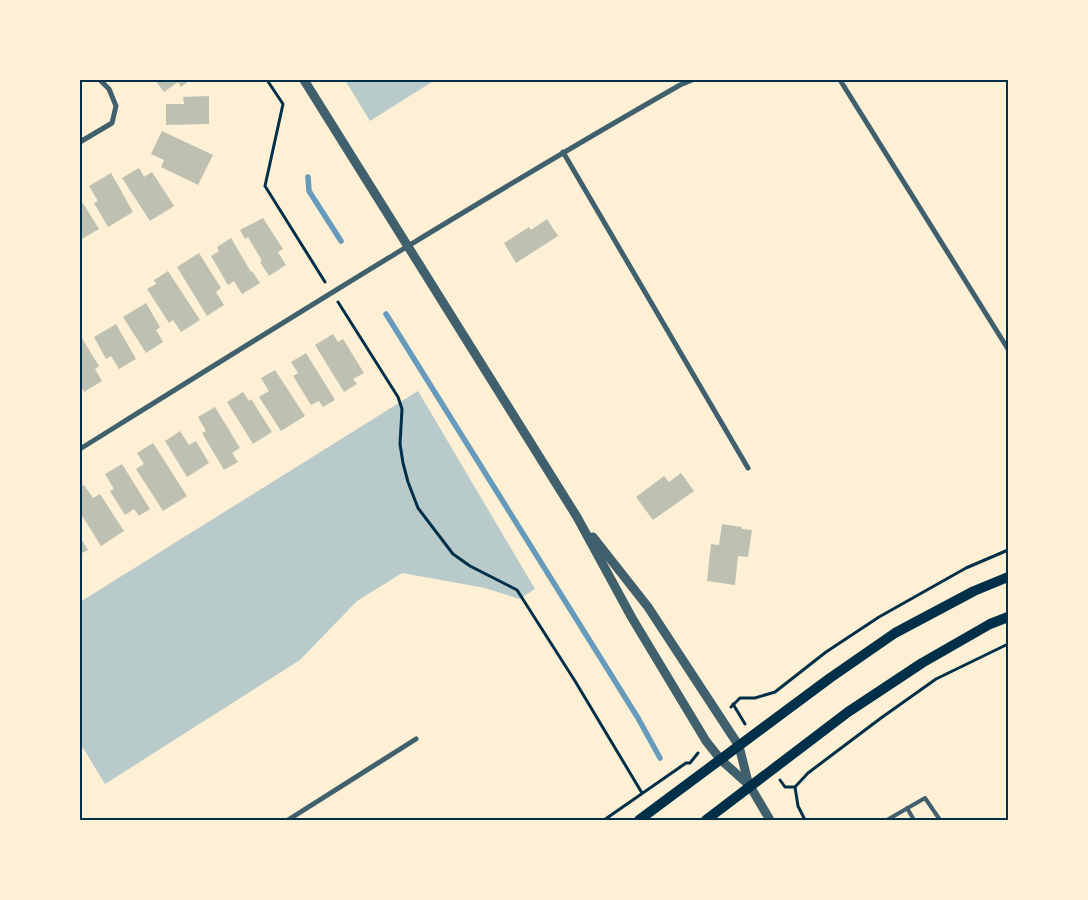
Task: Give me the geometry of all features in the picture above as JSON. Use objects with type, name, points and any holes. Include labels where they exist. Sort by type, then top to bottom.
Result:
[{"type":"main road","points":[[639,820],[830,678],[895,633],[974,591],[1008,577]]},
{"type":"main road","points":[[706,820],[848,712],[913,669],[990,624],[1008,617]]},
{"type":"street","points":[[80,142],[112,123],[116,106],[109,89],[100,80]]},
{"type":"street","points":[[304,80],[577,517],[632,618],[706,741],[721,760],[750,786]]},
{"type":"street","points":[[80,448],[408,245],[563,152],[692,80]]},
{"type":"street","points":[[840,80],[1008,349]]},
{"type":"street","points":[[563,152],[748,468]]},
{"type":"street","points":[[577,517],[648,607],[739,746],[750,786],[770,820]]},
{"type":"street","points":[[288,820],[416,739]]},
{"type":"lane","points":[[887,820],[925,798],[940,820]]},
{"type":"lane","points":[[907,808],[914,820]]},
{"type":"path","points":[[267,80],[283,104],[265,186],[398,397],[402,409],[400,444],[403,463],[418,508],[428,524],[453,554],[470,566],[517,590],[575,681],[642,793]]},
{"type":"path","points":[[733,704],[740,698],[755,698],[775,692],[826,652],[879,617],[966,568],[1008,550]]},
{"type":"path","points":[[785,787],[795,787],[808,773],[881,718],[936,680],[1008,644]]},
{"type":"path","points":[[604,820],[686,763],[690,763]]},
{"type":"path","points":[[795,787],[798,806],[804,820]]},
{"type":"shaded area","points":[[345,80],[435,80],[370,121]]},
{"type":"shaded area","points":[[418,391],[535,589],[519,599],[485,588],[402,573],[357,601],[300,660],[105,784],[80,743],[80,602]]},
{"type":"building","points":[[155,80],[190,80],[181,87],[178,82],[164,92]]},
{"type":"building","points":[[209,96],[209,124],[166,125],[166,104],[184,104],[183,97]]},
{"type":"building","points":[[162,131],[213,155],[198,185],[161,167],[164,160],[151,154]]},
{"type":"building","points":[[139,168],[144,177],[152,172],[174,206],[150,221],[122,178]]},
{"type":"building","points":[[111,173],[133,212],[108,227],[94,203],[98,201],[89,186]]},
{"type":"building","points":[[83,203],[99,229],[80,240],[80,205]]},
{"type":"building","points":[[263,218],[283,249],[278,252],[286,265],[269,276],[248,237],[245,239],[240,230]]},
{"type":"building","points":[[547,219],[558,236],[516,263],[504,243],[529,227],[531,230]]},
{"type":"building","points":[[231,238],[251,272],[260,283],[242,294],[234,281],[228,285],[211,256],[219,251],[217,247]]},
{"type":"building","points":[[199,253],[221,288],[216,292],[224,305],[207,316],[177,267]]},
{"type":"building","points":[[168,271],[200,320],[181,332],[173,320],[169,323],[147,289],[156,284],[154,280]]},
{"type":"building","points":[[146,303],[160,327],[156,330],[163,342],[146,353],[123,317]]},
{"type":"building","points":[[116,324],[136,359],[119,369],[111,356],[106,359],[94,337]]},
{"type":"building","points":[[333,334],[338,342],[343,339],[364,373],[353,379],[357,384],[344,392],[315,345]]},
{"type":"building","points":[[80,335],[99,366],[95,369],[102,381],[84,392],[80,385]]},
{"type":"building","points":[[306,353],[335,400],[323,407],[319,401],[311,405],[293,376],[298,373],[291,362]]},
{"type":"building","points":[[275,370],[305,416],[281,431],[259,397],[269,391],[261,378]]},
{"type":"building","points":[[243,392],[249,401],[251,399],[272,432],[253,444],[227,402]]},
{"type":"building","points":[[215,407],[240,448],[232,453],[238,462],[224,470],[202,433],[206,431],[198,417]]},
{"type":"building","points":[[180,431],[189,445],[196,441],[209,463],[187,477],[165,441]]},
{"type":"building","points":[[153,443],[187,496],[163,511],[136,469],[144,464],[137,453]]},
{"type":"building","points":[[122,464],[150,509],[139,516],[134,509],[125,515],[110,491],[114,489],[105,474]]},
{"type":"building","points":[[681,473],[694,491],[653,520],[636,497],[664,476],[669,482]]},
{"type":"building","points":[[84,485],[93,498],[100,494],[124,531],[101,546],[80,515],[80,488]]},
{"type":"building","points":[[722,524],[752,530],[748,557],[738,556],[735,585],[707,581],[711,544],[719,545]]},
{"type":"building","points":[[80,537],[88,550],[80,554]]},
{"type":"waterway","points":[[308,177],[309,191],[341,241]]},
{"type":"waterway","points":[[386,314],[638,718],[660,758]]}]
